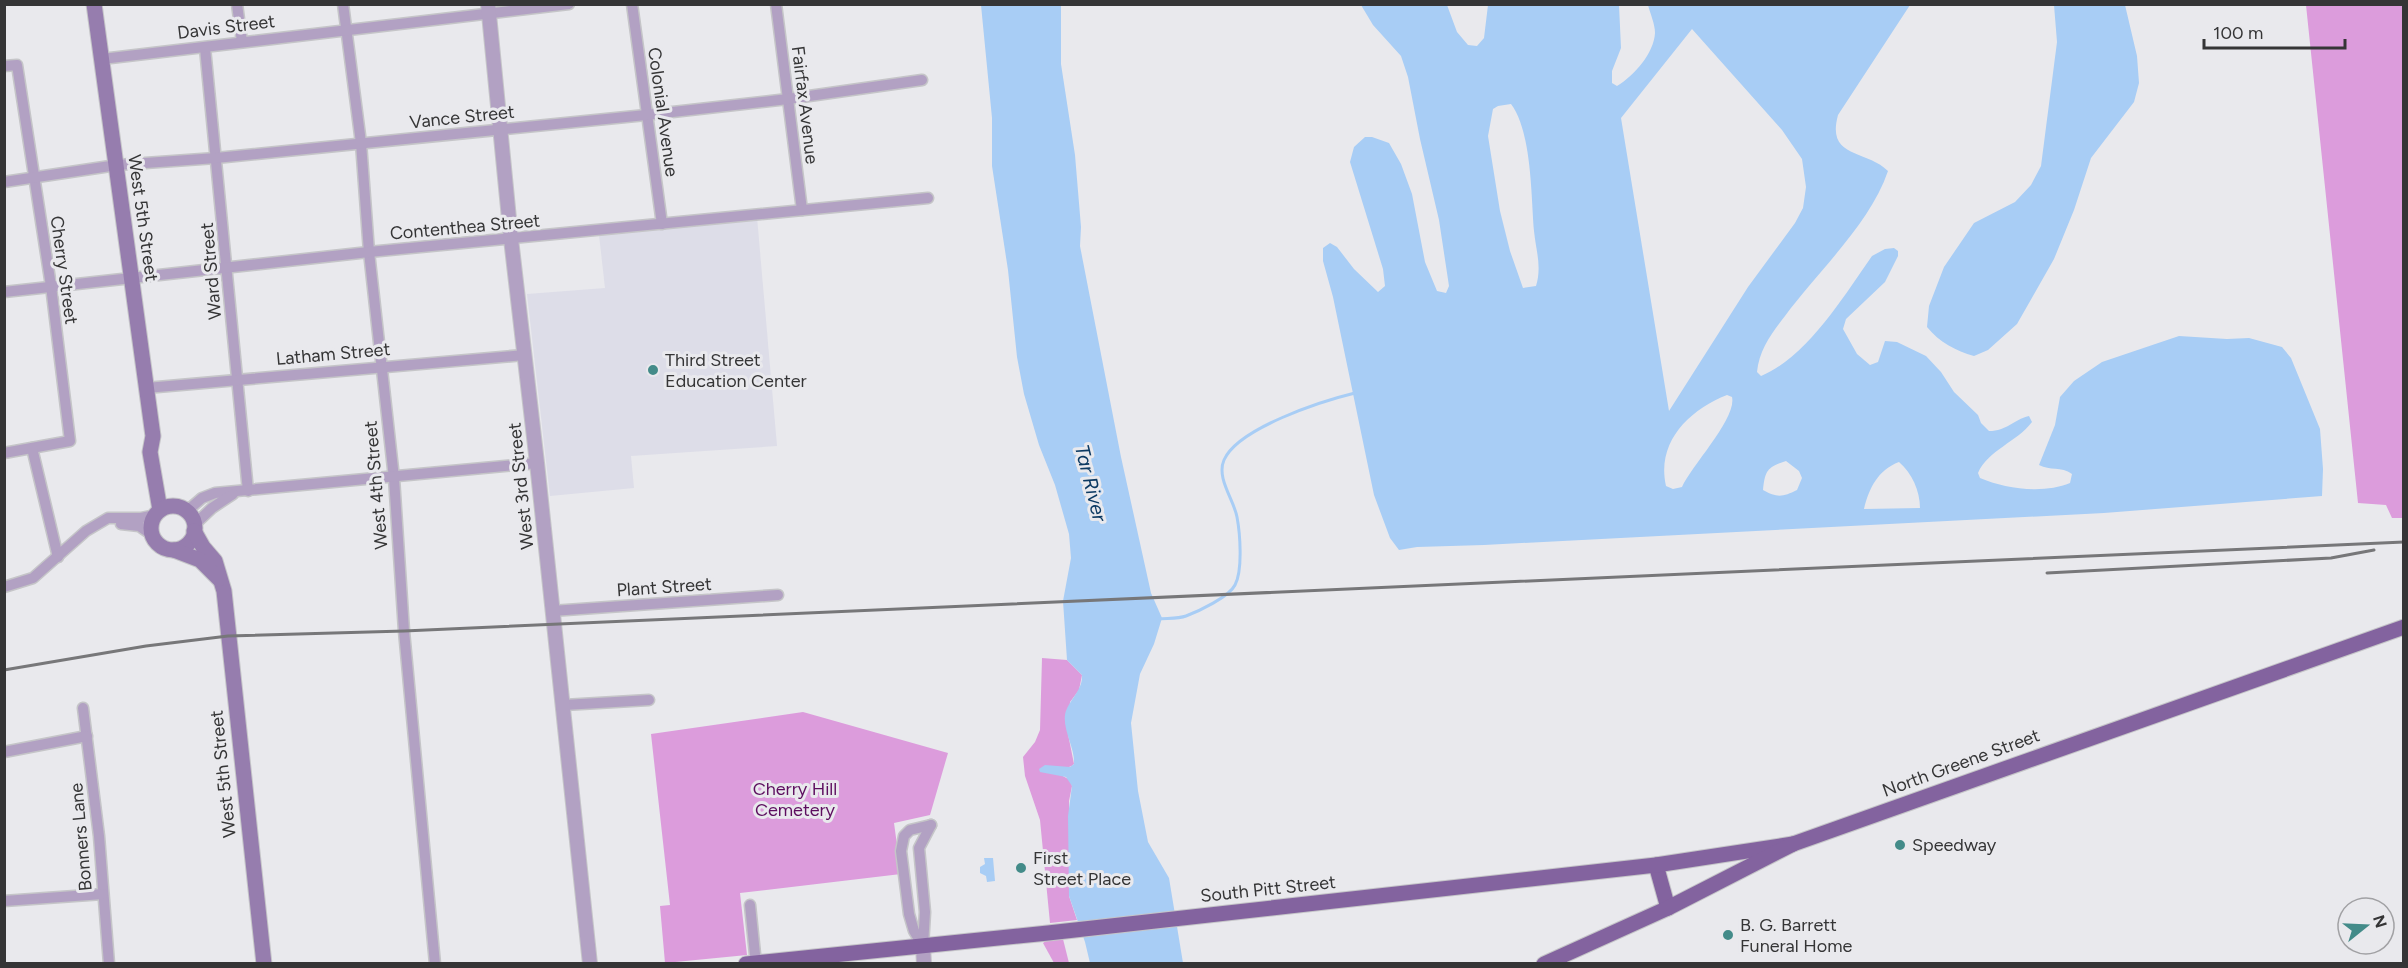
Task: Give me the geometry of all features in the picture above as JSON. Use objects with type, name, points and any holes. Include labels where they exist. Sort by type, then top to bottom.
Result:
[{"type":"main road","name":"West 5th Street","points":[[94,4],[153,436],[160,451],[169,511]]},
{"type":"main road","points":[[174,550],[187,544],[194,528],[169,511],[152,521],[152,535],[161,546],[200,560],[222,581]]},
{"type":"main road","name":"West 5th Street","points":[[194,528],[203,547],[215,561],[222,581],[264,963]]},
{"type":"main road","name":"North Greene Street","points":[[1544,963],[1668,908],[1793,844],[2403,627]]},
{"type":"main road","name":"South Pitt Street","points":[[753,963],[1053,933],[1656,865],[1793,844]]},
{"type":"main road","points":[[1656,865],[1668,908]]},
{"type":"street","points":[[237,4],[242,42]]},
{"type":"street","name":"West 4th Street","points":[[343,4],[361,143],[369,252],[394,478],[404,631],[435,963]]},
{"type":"street","name":"Davis Street","points":[[102,59],[346,30],[489,9],[569,4]]},
{"type":"street","name":"Colonial Avenue","points":[[632,4],[662,224]]},
{"type":"street","name":"Fairfax Avenue","points":[[776,4],[802,210]]},
{"type":"street","name":"West 3rd Street","points":[[489,9],[511,239],[564,705],[590,963]]},
{"type":"street","name":"Ward Street","points":[[205,48],[248,491]]},
{"type":"street","name":"Cherry Street","points":[[4,66],[17,65],[51,286],[70,441],[32,448]]},
{"type":"street","name":"Vance Street","points":[[4,182],[117,165],[216,158],[646,115],[788,99],[922,80]]},
{"type":"street","name":"Contenthea Street","points":[[4,292],[369,252],[928,198]]},
{"type":"street","name":"Latham Street","points":[[146,388],[524,356]]},
{"type":"street","points":[[4,453],[32,448],[58,557]]},
{"type":"street","points":[[4,587],[33,578],[86,531],[108,518],[141,518],[169,511],[208,495],[537,463]]},
{"type":"street","points":[[194,528],[217,504],[236,492]]},
{"type":"street","points":[[100,523],[139,526],[152,535]]},
{"type":"street","name":"Plant Street","points":[[552,611],[778,595]]},
{"type":"street","points":[[564,705],[649,700]]},
{"type":"street","name":"Bonners Lane","points":[[83,708],[99,836],[109,963]]},
{"type":"street","points":[[4,752],[87,736]]},
{"type":"street","points":[[923,946],[914,931],[906,892],[901,844],[910,830],[931,825],[920,845],[926,926],[923,946],[924,963]]},
{"type":"street","points":[[906,834],[920,845]]},
{"type":"street","points":[[906,892],[923,890]]},
{"type":"street","points":[[4,901],[103,894]]},
{"type":"street","points":[[750,905],[753,963]]},
{"type":"shaded area","name":"Third Street Education Center","points":[[757,217],[777,446],[631,456],[634,488],[550,496],[527,294],[605,288],[599,235]]},
{"type":"green space","points":[[2306,5],[2403,5],[2403,518],[2392,518],[2386,505],[2358,503]]},
{"type":"green space","points":[[1042,658],[1067,660],[1082,675],[1079,690],[1070,702],[1068,734],[1074,764],[1067,768],[1052,766],[1070,780],[1072,786],[1069,801],[1069,896],[1077,920],[1050,923],[1040,820],[1025,776],[1023,757],[1035,742],[1040,730]]},
{"type":"green space","name":"Cherry Hill Cemetery","points":[[803,712],[948,753],[930,815],[894,823],[901,874],[740,893],[747,955],[665,963],[660,906],[670,905],[651,734]]},
{"type":"green space","points":[[1050,938],[1063,939],[1069,963],[1054,963],[1043,943]]},
{"type":"water","name":"Tar River","points":[[981,5],[1061,5],[1061,64],[1075,155],[1081,227],[1080,246],[1121,457],[1151,593],[1162,618],[1154,644],[1140,674],[1131,723],[1138,791],[1148,842],[1169,878],[1183,963],[1090,963],[1069,896],[1068,816],[1072,786],[1066,777],[1040,772],[1039,769],[1045,765],[1070,767],[1074,764],[1065,715],[1078,691],[1082,675],[1067,660],[1063,601],[1071,558],[1069,534],[1024,394],[1017,357],[1008,270],[992,166],[992,118]]},
{"type":"water","points":[[1361,5],[1447,5],[1457,32],[1468,45],[1477,46],[1484,38],[1488,5],[1619,5],[1621,48],[1612,71],[1612,83],[1617,86],[1636,70],[1647,56],[1654,41],[1655,30],[1648,5],[1910,5],[1838,115],[1836,129],[1838,139],[1843,146],[1888,171],[1880,191],[1843,246],[1771,335],[1760,356],[1757,372],[1761,376],[1794,355],[1837,307],[1872,256],[1885,249],[1894,248],[1898,251],[1898,256],[1885,282],[1846,319],[1843,329],[1857,354],[1870,365],[1878,362],[1885,341],[1897,342],[1926,356],[1941,372],[1954,392],[1978,415],[1981,423],[1989,431],[2001,429],[2029,416],[2032,422],[1989,458],[1978,473],[1980,478],[2001,485],[2025,489],[2048,488],[2070,483],[2072,474],[2039,465],[2055,425],[2060,397],[2074,381],[2102,362],[2179,336],[2249,338],[2282,347],[2291,358],[2320,429],[2323,469],[2322,496],[2104,513],[1417,547],[1399,550],[1390,538],[1374,495],[1333,297],[1323,261],[1323,248],[1330,243],[1337,247],[1354,269],[1378,292],[1385,286],[1383,269],[1350,162],[1354,147],[1365,137],[1389,143],[1401,164],[1412,194],[1425,262],[1437,291],[1446,293],[1449,286],[1439,220],[1408,77],[1401,56],[1373,25]],"holes":[[[1692,29],[1782,130],[1802,159],[1806,187],[1803,208],[1795,223],[1748,287],[1669,411],[1621,118]],[[1511,104],[1518,116],[1527,147],[1539,265],[1536,286],[1523,288],[1510,251],[1500,211],[1488,136],[1493,109]],[[1727,395],[1732,397],[1728,417],[1682,487],[1673,489],[1666,486],[1664,470],[1671,442],[1688,419],[1713,401]],[[1786,461],[1799,471],[1802,478],[1797,490],[1780,496],[1763,490],[1766,474],[1775,465]],[[1899,462],[1904,466],[1919,495],[1920,508],[1864,509],[1872,487],[1885,470]]]},
{"type":"water","points":[[2054,5],[2125,5],[2137,56],[2139,83],[2134,102],[2091,158],[2074,210],[2054,259],[2017,324],[1988,350],[1974,356],[1948,345],[1927,327],[1929,306],[1944,267],[1974,223],[2015,202],[2031,185],[2041,166],[2057,42]]},
{"type":"water","points":[[984,858],[993,858],[995,881],[987,882],[986,876],[980,873],[980,867],[985,864]]},
{"type":"waterway","points":[[1158,619],[1180,618],[1192,614],[1220,599],[1235,585],[1240,561],[1239,532],[1235,510],[1222,474],[1224,460],[1232,448],[1246,437],[1282,418],[1323,402],[1355,393]]},
{"type":"railway","points":[[4,670],[146,646],[228,636],[404,631],[2404,542]]},
{"type":"railway","points":[[2047,573],[2331,558],[2374,550]]},
{"type":"place","name":"Third Street Education Center","points":[[653,370]]},
{"type":"place","name":"Speedway","points":[[1900,845]]},
{"type":"place","name":"First Street Place","points":[[1021,868]]},
{"type":"place","name":"B. G. Barrett Funeral Home","points":[[1728,935]]}]
